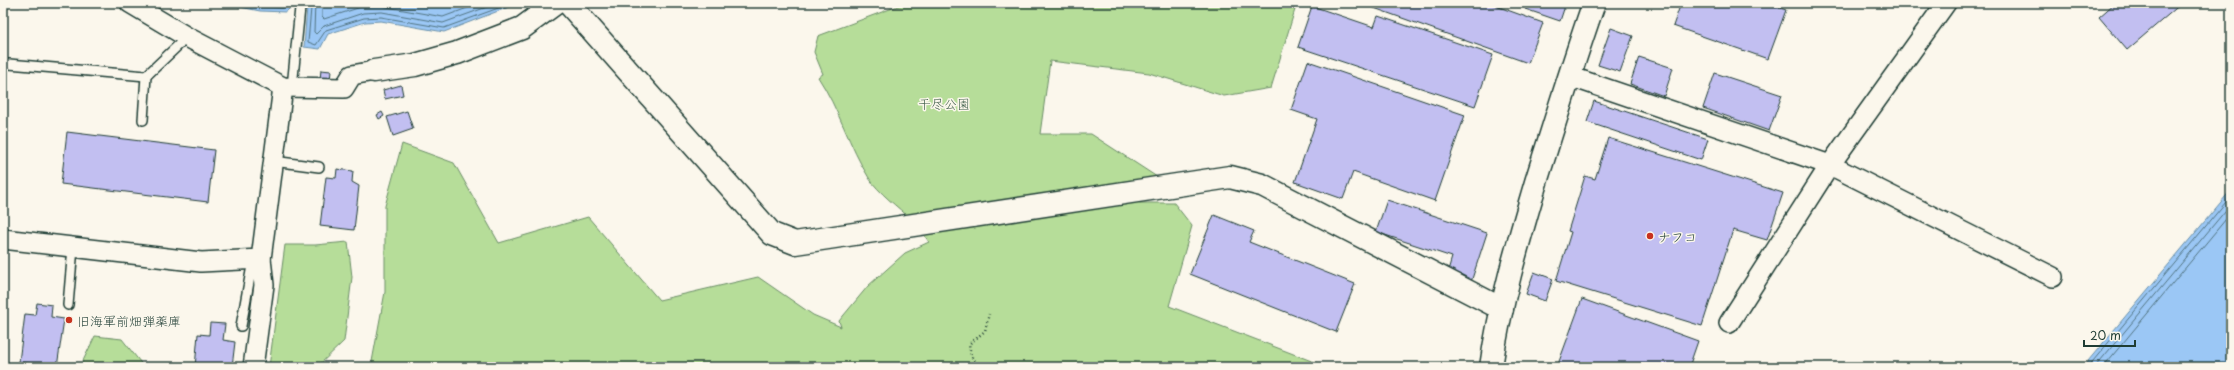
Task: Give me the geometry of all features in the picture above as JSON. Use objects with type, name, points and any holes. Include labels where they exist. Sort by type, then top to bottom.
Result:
[{"type":"street","points":[[130,3],[187,37],[287,87],[344,88],[352,75],[415,65],[457,53],[522,28],[556,3]]},
{"type":"street","points":[[568,3],[772,234],[795,243],[1230,177],[1262,185],[1502,309]]},
{"type":"street","points":[[1491,367],[1512,263],[1569,76],[1594,3]]},
{"type":"street","points":[[1729,323],[1830,164],[1946,3]]},
{"type":"street","points":[[1569,76],[1830,164],[2053,277]]},
{"type":"street","points":[[253,367],[264,286],[257,260],[287,87]]},
{"type":"street","points":[[3,239],[201,262],[257,260]]},
{"type":"lane","points":[[287,87],[300,8]]},
{"type":"lane","points":[[143,120],[146,76],[187,37]]},
{"type":"lane","points":[[9,64],[146,76]]},
{"type":"lane","points":[[273,161],[319,167]]},
{"type":"lane","points":[[68,305],[73,248]]},
{"type":"lane","points":[[241,326],[257,260]]},
{"type":"path","points":[[980,367],[971,356],[969,344],[985,332],[989,314]]},
{"type":"green space","name":"干尽公園","points":[[906,3],[1297,3],[1271,88],[1224,96],[1149,73],[1050,61],[1040,134],[1091,134],[1157,177],[1105,186],[1140,203],[1174,203],[1192,226],[1169,306],[1327,367],[371,367],[385,292],[385,206],[402,144],[454,163],[499,243],[588,217],[659,300],[758,277],[813,315],[841,327],[839,321],[868,286],[905,253],[929,242],[913,219],[911,219],[889,200],[869,178],[832,102],[818,77],[823,74],[814,52],[818,36]]},
{"type":"green space","points":[[348,242],[352,277],[344,341],[317,367],[269,367],[285,245],[315,245]]},
{"type":"green space","points":[[95,336],[122,339],[144,367],[80,367]]},
{"type":"water","points":[[220,3],[519,3],[444,32],[381,21],[365,22],[328,34],[320,49],[304,47],[307,7],[293,5],[286,12],[260,11]]},
{"type":"water","points":[[2231,190],[2231,367],[2083,367]]},
{"type":"building","points":[[1360,3],[1488,3],[1543,23],[1528,63]]},
{"type":"building","points":[[1507,3],[1520,3],[1519,7]]},
{"type":"building","points":[[1527,3],[1566,3],[1560,21],[1525,9]]},
{"type":"building","points":[[1681,3],[1766,3],[1786,10],[1768,59],[1673,26]]},
{"type":"building","points":[[2115,3],[2182,3],[2127,50],[2099,17]]},
{"type":"building","points":[[1312,6],[1374,27],[1378,16],[1493,55],[1475,106],[1298,47]]},
{"type":"building","points":[[1611,28],[1633,36],[1620,72],[1598,65]]},
{"type":"building","points":[[1639,57],[1673,68],[1664,96],[1630,84]]},
{"type":"building","points":[[1308,61],[1465,115],[1435,201],[1353,172],[1343,199],[1295,182],[1317,119],[1291,110]]},
{"type":"building","points":[[321,70],[331,71],[330,80],[320,79]]},
{"type":"building","points":[[1715,73],[1782,95],[1769,131],[1703,108]]},
{"type":"building","points":[[401,85],[403,95],[385,99],[383,90]]},
{"type":"building","points":[[1594,101],[1708,139],[1701,160],[1587,122]]},
{"type":"building","points":[[407,111],[413,129],[393,136],[387,117]]},
{"type":"building","points":[[382,112],[384,116],[379,119],[377,115]]},
{"type":"building","points":[[67,132],[214,150],[208,202],[61,184]]},
{"type":"building","name":"ナフコ","points":[[1608,138],[1783,193],[1767,240],[1733,230],[1702,326],[1556,281],[1571,232],[1568,231],[1585,176],[1595,179]]},
{"type":"building","points":[[337,169],[353,171],[352,182],[359,186],[354,230],[320,226],[326,177],[336,178]]},
{"type":"building","points":[[1387,200],[1487,233],[1471,282],[1447,274],[1452,257],[1376,232]]},
{"type":"building","points":[[1214,215],[1254,231],[1249,242],[1355,284],[1336,332],[1190,274]]},
{"type":"building","points":[[1534,272],[1553,279],[1545,301],[1526,294]]},
{"type":"building","points":[[1582,299],[1698,341],[1689,367],[1557,367]]},
{"type":"building","points":[[37,303],[52,305],[51,317],[64,319],[57,367],[19,362],[25,314],[35,315]]},
{"type":"building","points":[[210,323],[225,324],[223,340],[235,342],[232,367],[195,367],[198,334],[209,335]]},
{"type":"place","name":"ナフコ","points":[[1650,236]]},
{"type":"place","name":"旧海軍前畑弾薬庫","points":[[69,320]]}]
